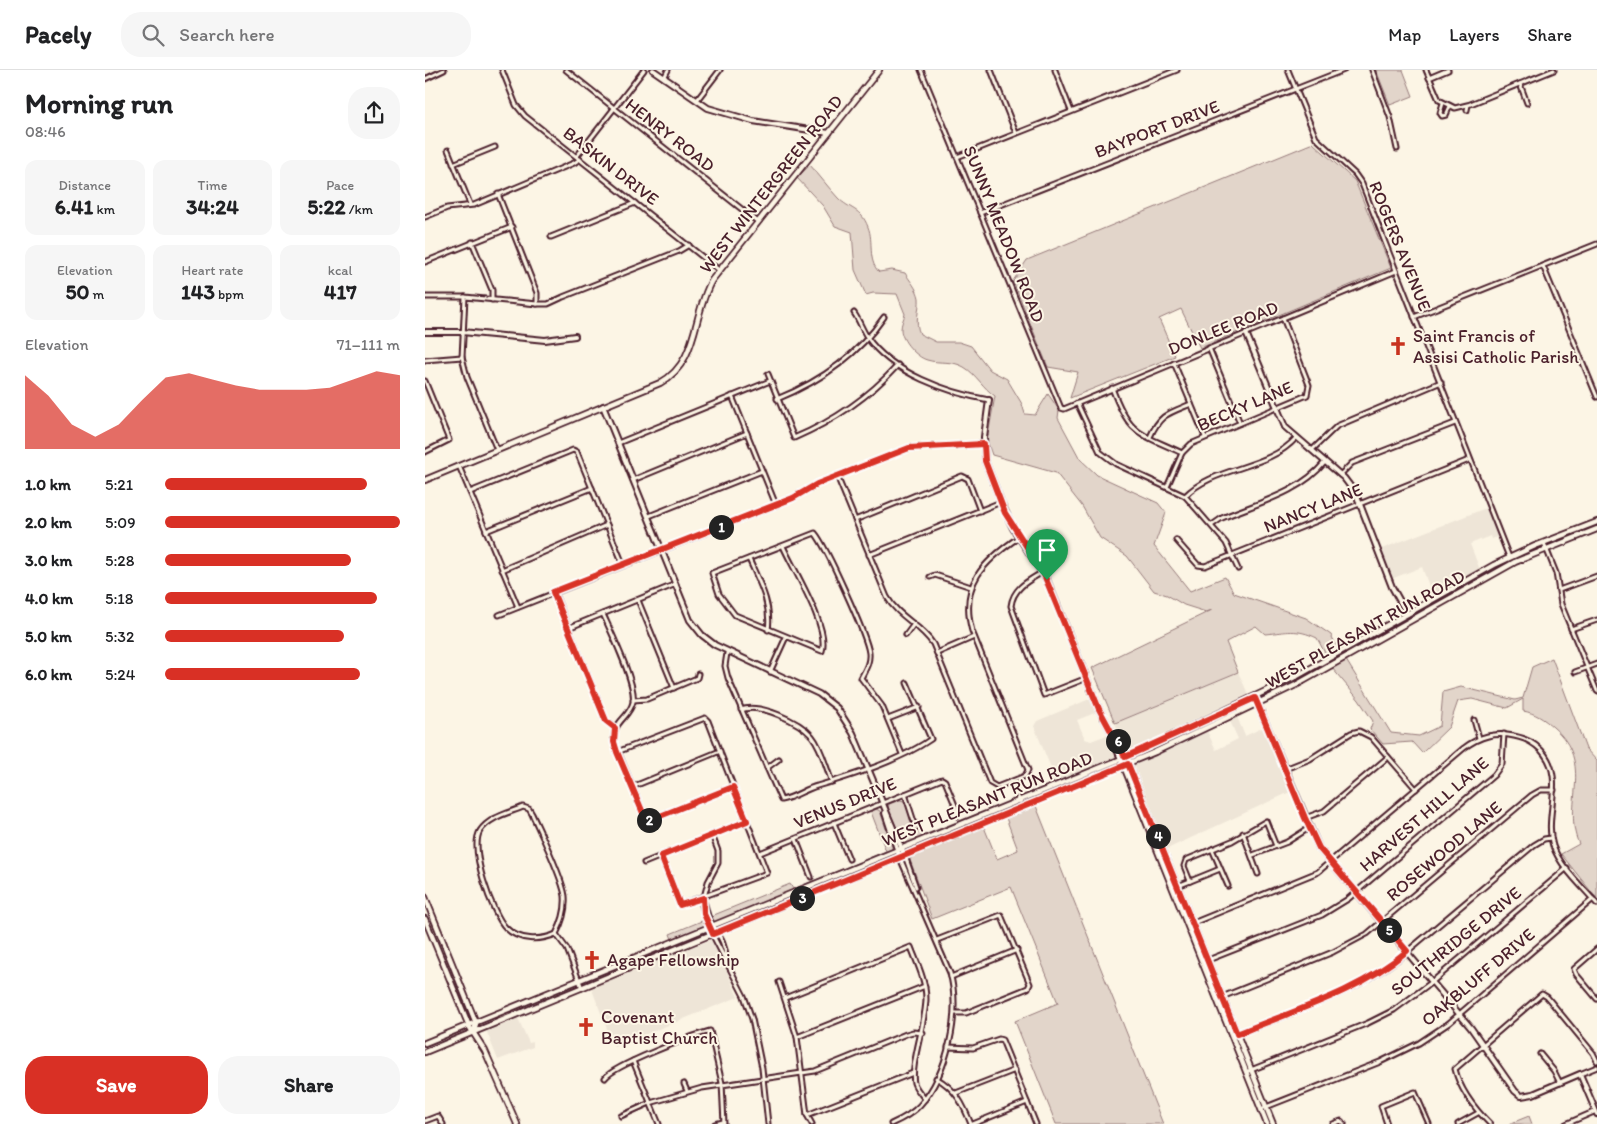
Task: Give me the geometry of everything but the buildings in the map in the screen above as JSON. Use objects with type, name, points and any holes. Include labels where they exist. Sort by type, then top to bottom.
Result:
[{"type":"main road","name":"WEST WINTERGREEN ROAD","points":[[425,480],[660,383],[677,371],[687,354],[705,293],[719,270],[879,70]]},
{"type":"main road","name":"WEST PLEASANT RUN ROAD","points":[[425,1043],[1123,758],[1255,698],[1509,558],[1597,522]]},
{"type":"main road","name":"WEST PLEASANT RUN ROAD","points":[[425,1052],[1126,765],[1258,704],[1411,621],[1512,563],[1597,529]]},
{"type":"main road","points":[[1509,558],[1512,563]]},
{"type":"main road","points":[[1459,584],[1463,590]]},
{"type":"main road","points":[[1407,614],[1411,621]]},
{"type":"main road","points":[[1359,641],[1363,647]]},
{"type":"main road","points":[[1175,733],[1179,741]]},
{"type":"main road","points":[[1123,758],[1178,886],[1190,924]]},
{"type":"main road","points":[[1073,779],[1075,786]]},
{"type":"main road","points":[[983,816],[986,823]]},
{"type":"main road","points":[[1148,818],[1264,1108],[1273,1124]]},
{"type":"main road","points":[[848,871],[851,878]]},
{"type":"main road","points":[[425,900],[476,1022],[474,1032]]},
{"type":"main road","points":[[425,919],[469,1026],[485,1051],[517,1124]]},
{"type":"main road","points":[[1264,1108],[1267,1124]]},
{"type":"street","points":[[425,79],[444,70]]},
{"type":"street","name":"BASKIN DRIVE","points":[[502,70],[521,112],[719,270]]},
{"type":"street","name":"HENRY ROAD","points":[[565,70],[757,222]]},
{"type":"street","points":[[425,217],[447,208],[471,204],[574,164],[644,70]]},
{"type":"street","points":[[653,70],[708,108],[741,119],[792,129],[829,133]]},
{"type":"street","points":[[664,78],[668,70]]},
{"type":"street","points":[[697,100],[720,70]]},
{"type":"street","name":"SUNNY MEADOW ROAD","points":[[921,70],[1061,408]]},
{"type":"street","points":[[991,70],[1016,133]]},
{"type":"street","points":[[1055,70],[1071,111]]},
{"type":"street","points":[[957,157],[1177,70]]},
{"type":"street","name":"ROGERS AVENUE","points":[[1288,70],[1316,138],[1355,174],[1362,184],[1509,558]]},
{"type":"street","name":"BAYPORT DRIVE","points":[[980,213],[1344,70]]},
{"type":"street","points":[[1372,70],[1390,117],[1397,149]]},
{"type":"street","points":[[1426,70],[1436,96],[1443,103],[1457,108],[1555,70]]},
{"type":"street","points":[[1429,78],[1448,70]]},
{"type":"street","points":[[1520,84],[1527,103]]},
{"type":"street","points":[[1443,103],[1441,116],[1446,115],[1450,106]]},
{"type":"street","points":[[1467,110],[1468,105]]},
{"type":"street","points":[[453,164],[495,147]]},
{"type":"street","points":[[447,150],[467,200],[471,204]]},
{"type":"street","points":[[498,194],[537,293],[537,304]]},
{"type":"street","points":[[551,238],[636,203]]},
{"type":"street","points":[[425,262],[512,227]]},
{"type":"street","points":[[472,242],[492,290],[492,300]]},
{"type":"street","points":[[1414,317],[1597,244]]},
{"type":"street","points":[[425,297],[465,297],[549,304],[679,251],[689,245]]},
{"type":"street","points":[[1543,266],[1597,397]]},
{"type":"street","name":"DONLEE ROAD","points":[[1061,408],[1064,409],[1396,271]]},
{"type":"street","points":[[465,297],[461,357],[467,377],[497,450]]},
{"type":"street","points":[[854,312],[867,337],[898,365],[923,380],[961,394],[989,400],[984,444],[985,461],[989,472],[1001,502],[1019,537],[1043,572],[1115,740],[1114,743],[1123,758]]},
{"type":"street","points":[[777,399],[823,377],[867,337],[884,317]]},
{"type":"street","name":"BECKY LANE","points":[[1182,453],[1191,444],[1307,395],[1310,388],[1283,318]]},
{"type":"street","points":[[425,332],[462,332],[545,340],[575,336]]},
{"type":"street","points":[[1246,333],[1285,427],[1340,475],[1353,490],[1392,587],[1407,614]]},
{"type":"street","points":[[1209,348],[1240,423]]},
{"type":"street","points":[[425,360],[461,357]]},
{"type":"street","points":[[1174,363],[1205,438]]},
{"type":"street","points":[[768,374],[794,438],[839,416],[879,386],[898,365]]},
{"type":"street","points":[[425,381],[449,440],[425,452]]},
{"type":"street","points":[[618,443],[770,381]]},
{"type":"street","points":[[1312,450],[1337,426],[1441,382]]},
{"type":"street","points":[[1112,388],[1127,423],[1136,431],[1182,453],[1167,487]]},
{"type":"street","points":[[732,396],[776,505]]},
{"type":"street","points":[[1077,403],[1096,446],[1105,457],[1185,496],[1226,543],[1239,570]]},
{"type":"street","points":[[1149,437],[1156,423],[1163,416],[1191,404]]},
{"type":"street","points":[[603,406],[663,551],[682,605],[690,620],[702,635],[727,652],[819,694],[833,704],[849,724],[937,940],[955,990],[955,1013],[948,1047],[936,1078],[919,1107],[891,1124]]},
{"type":"street","points":[[1340,475],[1352,463],[1455,423]]},
{"type":"street","points":[[633,480],[747,433]]},
{"type":"street","points":[[1185,496],[1204,482],[1281,450],[1296,438]]},
{"type":"street","points":[[499,615],[623,564],[663,551],[776,505],[837,476],[909,448],[984,444]]},
{"type":"street","points":[[470,492],[573,450],[577,452],[623,564]]},
{"type":"street","name":"NANCY LANE","points":[[1176,540],[1201,566],[1469,460]]},
{"type":"street","points":[[1211,526],[1222,518],[1300,486],[1313,476],[1325,462]]},
{"type":"street","points":[[459,466],[518,607]]},
{"type":"street","points":[[649,516],[762,470]]},
{"type":"street","points":[[837,476],[890,604],[930,638],[992,785],[997,787],[1027,774],[1027,766],[974,637],[969,616],[971,587],[988,560],[1019,537]]},
{"type":"street","points":[[855,520],[962,476],[968,479],[980,511]]},
{"type":"street","points":[[486,531],[592,488]]},
{"type":"street","points":[[869,555],[1001,502]]},
{"type":"street","points":[[502,570],[607,526]]},
{"type":"street","points":[[783,546],[819,625],[823,640],[822,651],[768,630],[731,611],[719,594],[712,573],[815,533],[840,580],[868,648],[869,663],[861,678],[878,700],[902,754]]},
{"type":"street","points":[[1544,543],[1556,573],[1561,604],[1597,691]]},
{"type":"street","points":[[749,559],[769,606],[771,616],[768,630]]},
{"type":"street","points":[[1043,572],[1019,587],[1012,597],[1011,606],[1044,695],[1087,678]]},
{"type":"street","points":[[930,577],[935,575],[971,587]]},
{"type":"street","points":[[1559,590],[1597,576]]},
{"type":"street","points":[[568,628],[676,584]]},
{"type":"street","points":[[553,592],[606,721],[615,728]]},
{"type":"street","points":[[638,600],[674,688]]},
{"type":"street","points":[[603,614],[632,686],[633,700],[631,708],[615,728],[614,742],[646,820],[733,787]]},
{"type":"street","points":[[1571,629],[1597,620]]},
{"type":"street","points":[[906,635],[914,624]]},
{"type":"street","points":[[770,672],[786,637]]},
{"type":"street","points":[[937,653],[974,637]]},
{"type":"street","points":[[727,652],[725,672],[781,800],[867,769],[929,741],[930,737],[919,707],[907,683]]},
{"type":"street","points":[[1575,672],[1597,664]]},
{"type":"street","points":[[633,700],[647,699],[697,678],[698,674]]},
{"type":"street","points":[[1255,698],[1319,848],[1459,1013],[1484,1044],[1503,1076],[1515,1091],[1521,1096],[1530,1094],[1597,1067]]},
{"type":"street","points":[[741,710],[751,707],[765,710],[811,734],[818,745],[832,782]]},
{"type":"street","points":[[888,719],[919,707]]},
{"type":"street","points":[[617,752],[700,719],[708,721],[767,873],[680,905],[661,856]]},
{"type":"street","points":[[1474,720],[1479,738]]},
{"type":"street","points":[[1285,769],[1310,758],[1355,731],[1366,733],[1416,789]]},
{"type":"street","points":[[1190,924],[1312,874],[1331,861],[1464,748],[1479,738],[1504,734],[1523,738],[1543,752],[1552,769],[1554,790],[1551,838],[1556,853],[1597,904]]},
{"type":"street","name":"HARVEST HILL LANE","points":[[1205,961],[1322,915],[1356,891],[1495,775],[1502,764],[1504,734]]},
{"type":"street","points":[[632,787],[720,752]]},
{"type":"street","points":[[1305,818],[1324,811],[1388,758]]},
{"type":"street","points":[[767,768],[779,759]]},
{"type":"street","name":"VENUS DRIVE","points":[[760,853],[942,779],[945,781],[954,803],[957,816]]},
{"type":"street","points":[[1011,782],[1022,807]]},
{"type":"street","name":"ROSEWOOD LANE","points":[[1220,998],[1343,947],[1367,934],[1531,795],[1541,790],[1554,790]]},
{"type":"street","points":[[905,794],[916,828]]},
{"type":"street","points":[[523,807],[529,809],[544,840],[565,894],[563,914],[556,934],[541,938],[525,938],[509,930],[501,922],[477,860],[476,845],[481,830],[494,818],[523,807]]},
{"type":"street","points":[[644,863],[747,821]]},
{"type":"street","points":[[1190,881],[1184,862],[1232,841],[1243,833],[1266,822],[1277,846]]},
{"type":"street","points":[[835,823],[849,859]]},
{"type":"street","points":[[1253,855],[1277,846],[1309,828]]},
{"type":"street","points":[[1243,833],[1259,874]]},
{"type":"street","points":[[712,835],[718,851],[718,863],[703,898],[702,905],[751,1018],[764,1079],[768,1124]]},
{"type":"street","points":[[796,838],[811,876]]},
{"type":"street","points":[[1235,1035],[1354,986],[1390,965],[1534,845],[1544,839],[1551,838]]},
{"type":"street","points":[[1212,849],[1228,886]]},
{"type":"street","points":[[1178,886],[1220,868]]},
{"type":"street","name":"SOUTHRIDGE DRIVE","points":[[1249,1071],[1381,1017],[1432,982],[1567,868]]},
{"type":"street","name":"OAKBLUFF DRIVE","points":[[1264,1108],[1403,1052],[1438,1030],[1593,898]]},
{"type":"street","points":[[937,940],[997,916],[1003,918],[1030,984],[1028,988],[974,1010],[955,1013]]},
{"type":"street","points":[[711,927],[718,932],[726,951],[726,958]]},
{"type":"street","points":[[556,934],[567,949],[582,988]]},
{"type":"street","points":[[785,998],[911,947],[925,986],[926,1006],[923,1033],[913,1073],[915,1086],[925,1098]]},
{"type":"street","points":[[1597,949],[1574,969],[1597,999]]},
{"type":"street","points":[[951,977],[1017,950]]},
{"type":"street","points":[[779,982],[797,1037],[807,1115],[811,1124]]},
{"type":"street","points":[[797,1037],[925,986]]},
{"type":"street","points":[[1490,1124],[1479,1113],[1465,1093],[1455,1069],[1542,994],[1593,1052],[1597,1061]]},
{"type":"street","points":[[605,1078],[609,1073],[633,1061],[710,1031],[722,1083],[724,1123],[715,1124]]},
{"type":"street","points":[[621,1116],[687,1091],[722,1083],[815,1072],[913,1032],[923,1033]]},
{"type":"street","points":[[948,1047],[966,1049],[999,1039],[1002,1040],[1036,1124]]},
{"type":"street","points":[[1540,1054],[1561,1083]]},
{"type":"street","points":[[633,1061],[659,1124]]},
{"type":"street","points":[[956,1093],[1015,1070]]},
{"type":"street","points":[[807,1115],[913,1073]]},
{"type":"street","points":[[1566,1124],[1597,1112],[1580,1074]]},
{"type":"street","points":[[936,1078],[956,1093],[972,1124],[1027,1102]]},
{"type":"street","points":[[684,1084],[687,1091]]},
{"type":"street","points":[[1387,1124],[1381,1106],[1415,1092],[1429,1124]]},
{"type":"street","points":[[1458,1124],[1479,1113]]},
{"type":"street","points":[[425,1121],[438,1116],[443,1124]]},
{"type":"street","points":[[1333,1124],[1343,1123]]},
{"type":"shaded area","points":[[1376,70],[1403,70],[1413,96],[1390,105]]},
{"type":"shaded area","points":[[1313,143],[1355,181],[1391,268],[1200,348],[1181,309],[1159,319],[1175,356],[1070,398],[1078,372],[1048,367],[1013,281],[1027,260]]},
{"type":"shaded area","points":[[810,165],[842,202],[862,216],[870,232],[873,262],[879,272],[892,270],[905,273],[917,291],[919,302],[917,320],[920,334],[936,342],[959,342],[971,346],[990,370],[1007,379],[1022,404],[1025,414],[1035,415],[1048,394],[1059,410],[1058,418],[1080,459],[1097,475],[1158,503],[1166,513],[1154,546],[1190,591],[1225,577],[1234,593],[1306,618],[1331,635],[1338,649],[1326,655],[1317,638],[1310,635],[1291,632],[1265,634],[1256,626],[1226,642],[1238,672],[1115,723],[1092,668],[1212,610],[1206,612],[1184,605],[1167,595],[1154,591],[1127,556],[1100,538],[1082,506],[1056,473],[992,455],[987,441],[995,396],[964,367],[927,360],[914,352],[906,343],[902,333],[901,327],[905,314],[897,294],[873,293],[866,295],[855,270],[852,232],[835,226],[823,206],[797,178]]},
{"type":"shaded area","points":[[1486,508],[1498,537],[1491,539],[1490,536],[1470,544],[1480,570],[1433,597],[1422,567],[1391,579],[1379,550]]},
{"type":"shaded area","points":[[1552,658],[1586,749],[1597,761],[1597,899],[1561,854],[1579,844],[1574,829],[1575,770],[1573,755],[1566,741],[1553,727],[1539,717],[1523,711],[1523,699],[1507,708],[1472,699],[1458,701],[1449,727],[1422,753],[1412,742],[1383,744],[1370,729],[1373,721],[1359,700],[1332,668],[1346,660],[1391,733],[1419,736],[1440,726],[1443,692],[1461,687],[1515,700],[1523,698],[1532,667]]},
{"type":"shaded area","points":[[1238,672],[1249,696],[1129,753],[1127,752],[1115,723]]},
{"type":"shaded area","points":[[1092,698],[1097,712],[1077,720],[1085,739],[1091,741],[1107,735],[1117,758],[1057,783],[1034,726],[1037,721]]},
{"type":"shaded area","points":[[1237,717],[1245,736],[1264,727],[1290,792],[1167,849],[1134,765],[1207,731],[1216,750],[1238,739],[1230,721]]},
{"type":"shaded area","points":[[900,800],[904,801],[913,822],[909,826],[910,831],[914,834],[920,832],[924,835],[979,813],[980,815],[907,844],[903,843],[888,808],[889,804]]},
{"type":"shaded area","points":[[1036,806],[1163,1124],[1056,1124],[1015,1021],[1058,1003],[1011,887],[932,919],[910,860],[912,856],[984,827],[997,859],[1018,850],[1006,818]]},
{"type":"shaded area","points":[[876,809],[880,811],[892,847],[891,851],[714,923],[712,917],[714,915],[790,884],[793,889],[886,851],[871,812]]},
{"type":"shaded area","points":[[704,920],[706,926],[672,939],[670,934]]},
{"type":"shaded area","points":[[710,940],[714,942],[738,997],[614,1047],[591,987]]},
{"type":"shaded area","points":[[517,1016],[529,1043],[533,1042],[533,1047],[498,1060],[486,1030]]},
{"type":"shaded area","points":[[1529,1116],[1532,1124],[1509,1124]]},
{"type":"place","name":"Saint Francis of Assisi Catholic Parish","points":[[1398,346]]},
{"type":"place","name":"Agape Fellowship","points":[[592,960]]},
{"type":"place","name":"Covenant Baptist Church","points":[[586,1027]]},
{"type":"route","points":[[984,444],[985,461],[1005,513],[1019,537],[1032,553],[1047,580],[1099,709],[1125,757],[1215,714],[1255,698],[1319,848],[1407,951],[1390,965],[1354,986],[1237,1034],[1128,764],[713,934],[704,914],[703,898],[689,904],[680,905],[661,856],[747,821],[733,787],[646,820],[617,752],[613,734],[615,728],[606,721],[553,592],[642,556],[663,551],[793,498],[817,484],[899,451],[915,447],[984,444]]}]
